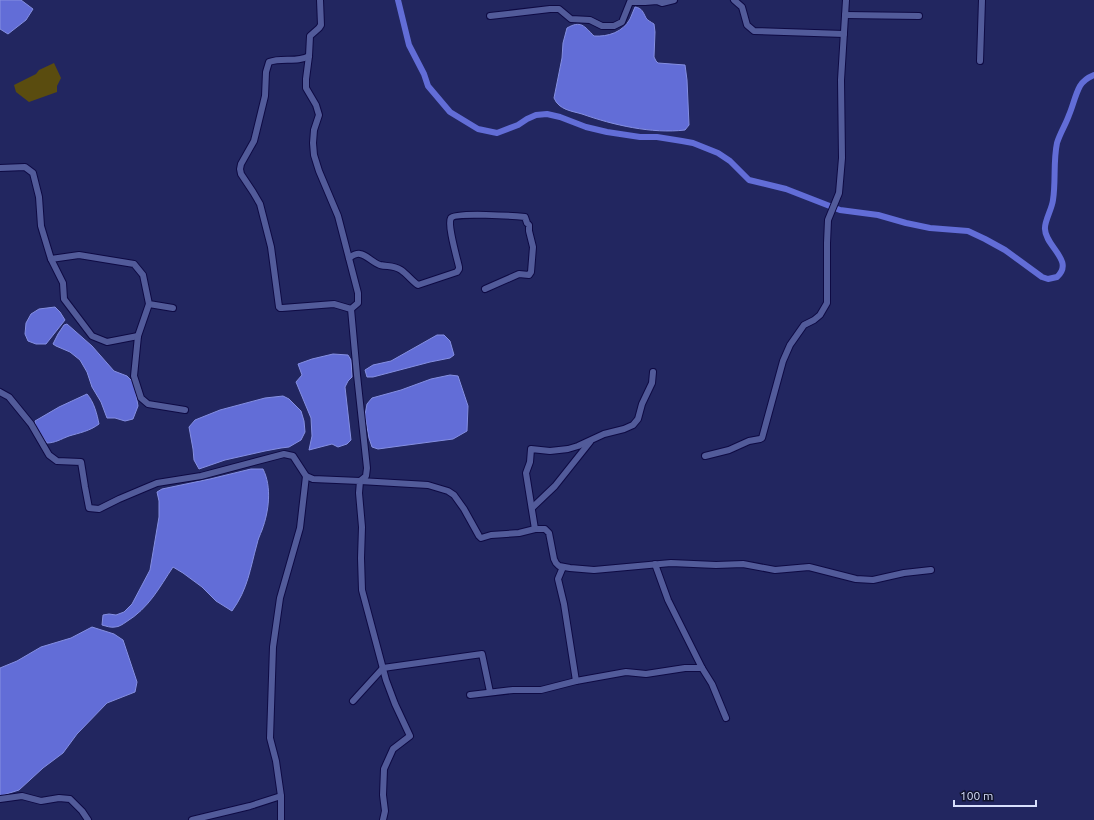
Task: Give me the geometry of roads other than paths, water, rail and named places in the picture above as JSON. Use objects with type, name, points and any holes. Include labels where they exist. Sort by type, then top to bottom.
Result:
[{"type":"street","points":[[309,56],[303,60],[276,60],[269,62],[266,72],[265,96],[256,133],[251,148],[241,164],[240,169],[241,174],[260,204],[271,247],[279,307],[334,304],[351,308],[358,303],[358,293],[338,216],[319,171],[314,155],[312,143],[314,130],[319,115],[316,105],[306,88],[306,79],[309,56],[310,36],[321,25],[320,0]]},
{"type":"street","points":[[490,16],[559,9],[571,19],[590,20],[602,26],[614,26],[622,22],[630,2],[657,1],[662,3],[674,0]]},
{"type":"street","points":[[734,0],[742,7],[747,25],[754,31],[844,34]]},
{"type":"street","points":[[705,456],[729,450],[749,441],[762,438],[782,361],[790,345],[804,325],[820,315],[827,303],[828,220],[839,193],[842,158],[841,80],[846,0]]},
{"type":"street","points":[[980,60],[982,0]]},
{"type":"street","points":[[845,15],[919,16]]},
{"type":"street","points":[[0,168],[24,167],[32,173],[39,197],[41,226],[51,259],[63,283],[64,299],[92,336],[107,342],[138,336]]},
{"type":"street","points":[[349,258],[356,254],[362,254],[380,265],[389,266],[400,270],[411,277],[418,285],[459,270],[460,266],[451,231],[450,218],[460,215],[525,217],[529,225],[529,232],[533,247],[531,272],[529,275],[519,274],[485,289]]},
{"type":"street","points":[[51,259],[79,255],[134,264],[143,275],[149,304],[138,336],[134,376],[141,398],[148,404],[185,410]]},
{"type":"street","points":[[149,304],[173,308]]},
{"type":"street","points":[[351,308],[354,353],[367,468],[366,476],[360,481],[359,493],[362,527],[362,590],[383,668],[395,704],[410,736],[393,749],[384,769],[383,796],[385,811],[383,820]]},
{"type":"street","points":[[535,529],[526,473],[530,462],[531,449],[550,452],[568,449],[604,434],[624,429],[633,424],[638,419],[644,399],[652,382],[653,372]]},
{"type":"street","points":[[0,392],[9,397],[31,424],[49,455],[57,461],[81,462],[89,508],[99,509],[157,483],[202,476],[284,454],[293,456],[306,476],[313,479],[428,485],[448,491],[454,495],[464,509],[481,538],[519,533],[535,529],[545,529],[549,534],[554,559],[558,566],[562,567],[594,570],[671,562],[716,565],[743,564],[775,570],[809,567],[860,580],[873,580],[904,573],[931,570]]},
{"type":"street","points":[[532,508],[555,486],[592,440]]},
{"type":"street","points":[[281,820],[281,796],[276,761],[270,738],[272,647],[280,598],[300,528],[306,476]]},
{"type":"street","points":[[655,564],[668,600],[702,668],[712,684],[726,718]]},
{"type":"street","points":[[562,567],[558,579],[564,604],[576,681]]},
{"type":"street","points":[[354,701],[383,668],[482,654],[490,692]]},
{"type":"street","points":[[470,695],[513,690],[540,690],[576,681],[626,672],[646,674],[685,668],[702,668]]},
{"type":"street","points":[[0,799],[22,796],[41,801],[59,798],[70,799],[82,811],[88,820]]},
{"type":"street","points":[[192,820],[250,806],[281,796]]},
{"type":"water","points":[[0,0],[21,0],[33,9],[26,20],[8,34],[0,29]]},
{"type":"water","points":[[635,7],[641,9],[647,19],[654,24],[654,57],[656,61],[658,63],[685,65],[689,125],[685,130],[646,130],[607,122],[562,108],[554,98],[567,28],[579,24],[585,27],[594,36],[605,36],[615,33],[627,24]]},
{"type":"water","points":[[55,307],[65,320],[46,344],[36,344],[28,341],[25,334],[26,323],[31,314],[39,309]]},
{"type":"water","points":[[67,324],[92,346],[114,371],[127,376],[134,383],[138,406],[133,419],[125,421],[115,418],[107,418],[101,402],[92,387],[87,372],[80,360],[70,352],[53,344],[64,325]]},
{"type":"water","points":[[437,335],[444,335],[450,341],[454,355],[450,358],[373,377],[367,377],[365,370],[373,365],[391,361]]},
{"type":"water","points":[[333,354],[348,355],[351,360],[352,377],[345,387],[351,440],[347,444],[338,447],[332,444],[309,450],[312,436],[311,418],[296,382],[302,375],[298,364]]},
{"type":"water","points":[[450,375],[458,376],[468,406],[467,431],[453,439],[378,449],[372,447],[365,415],[367,404],[372,398],[401,390],[431,379]]},
{"type":"water","points":[[87,394],[93,404],[99,424],[84,432],[55,442],[47,443],[36,427],[35,421],[59,407]]},
{"type":"water","points":[[283,396],[289,399],[301,411],[305,432],[301,440],[289,447],[225,460],[199,469],[194,460],[189,427],[195,420],[220,410],[265,398]]},
{"type":"water","points":[[251,469],[263,469],[268,483],[268,507],[245,587],[232,611],[216,601],[202,587],[173,567],[153,597],[134,616],[118,626],[112,627],[102,625],[103,615],[116,615],[124,612],[132,604],[150,570],[159,517],[159,501],[157,492],[162,489]]},
{"type":"water","points":[[92,627],[114,634],[123,640],[137,682],[135,692],[107,703],[77,734],[63,753],[43,768],[19,790],[0,796],[0,668],[17,661],[41,647],[71,638]]},
{"type":"waterway","points":[[398,0],[409,45],[424,74],[428,86],[450,112],[478,129],[497,133],[518,125],[536,115],[547,114],[560,117],[586,127],[607,132],[640,137],[657,137],[693,143],[718,153],[730,161],[749,180],[786,189],[840,210],[878,215],[930,228],[968,231],[1005,250],[1042,277],[1048,279],[1057,277],[1062,271],[1063,265],[1058,253],[1049,241],[1045,229],[1053,200],[1057,143],[1080,86],[1086,79],[1094,75]]}]
